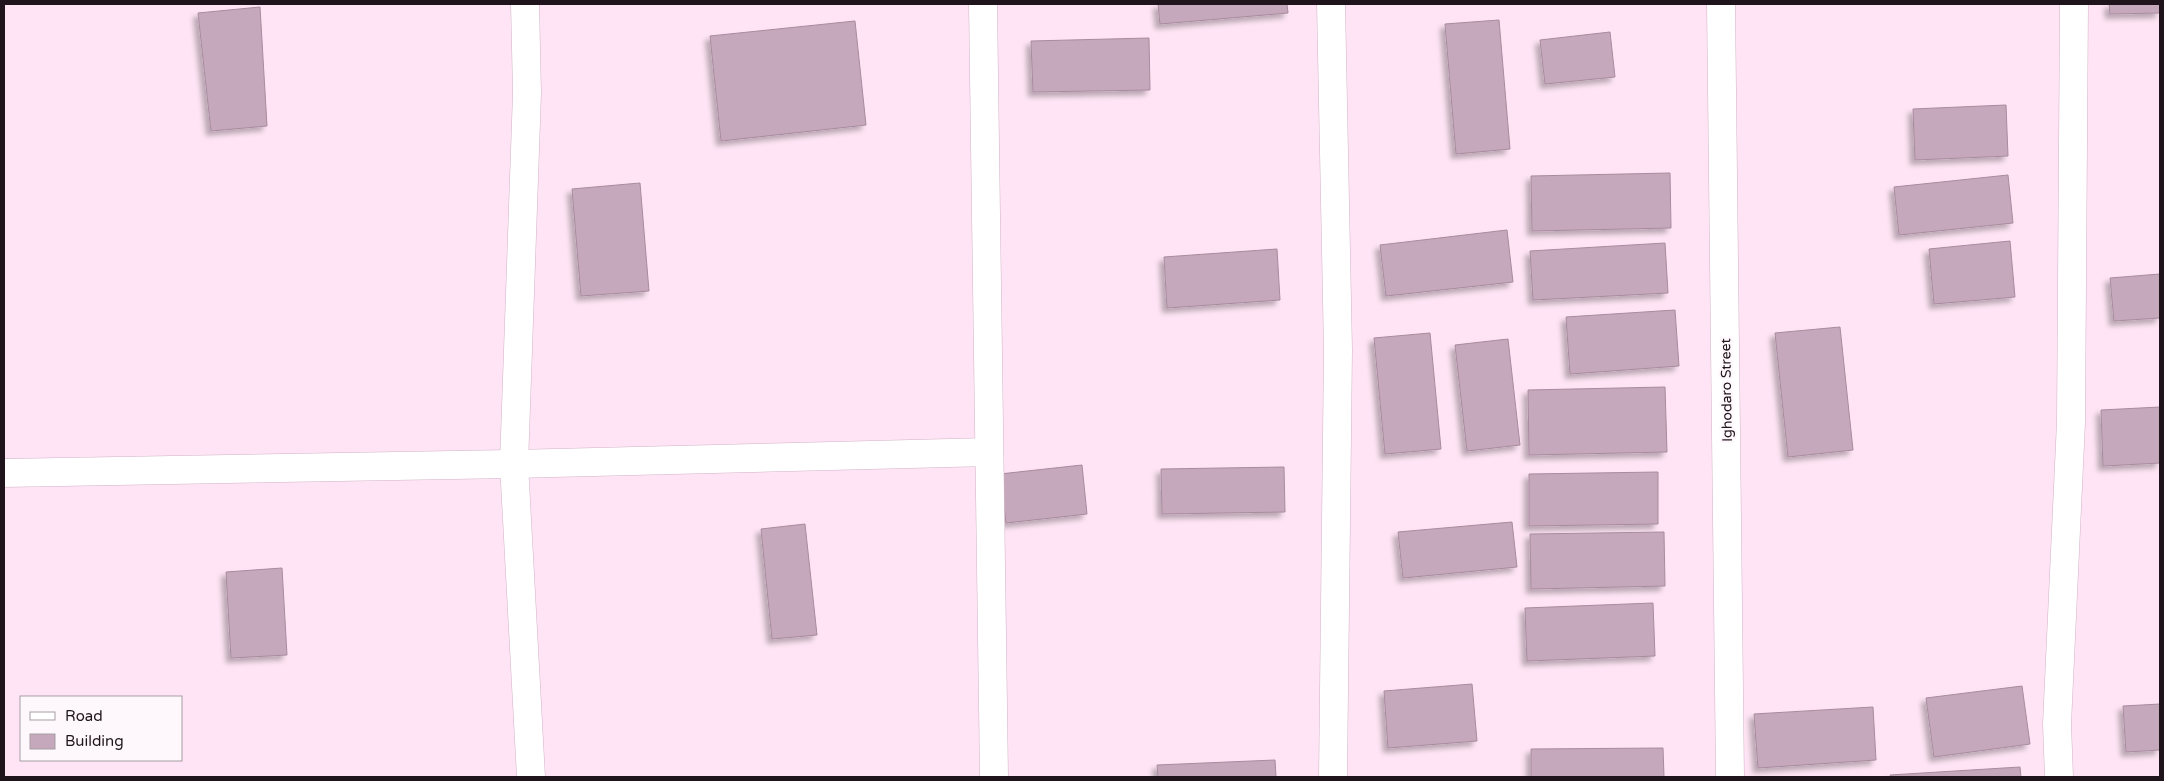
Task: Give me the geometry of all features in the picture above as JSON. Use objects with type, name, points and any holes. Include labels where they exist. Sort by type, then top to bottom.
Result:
[{"type":"street","points":[[525,4],[527,93],[514,464],[531,777]]},
{"type":"street","points":[[982,4],[994,777]]},
{"type":"street","points":[[1331,4],[1338,350],[1333,777]]},
{"type":"street","name":"Ighodaro Street","points":[[1721,4],[1730,777]]},
{"type":"street","points":[[2058,777],[2057,724],[2071,422],[2074,4]]},
{"type":"street","points":[[4,473],[514,464],[989,452]]},
{"type":"building","points":[[1158,4],[1287,4],[1288,13],[1160,24]]},
{"type":"building","points":[[2109,4],[2160,4],[2160,13],[2110,14]]},
{"type":"building","points":[[260,7],[267,126],[211,131],[198,13]]},
{"type":"building","points":[[1499,20],[1510,149],[1456,154],[1445,24]]},
{"type":"building","points":[[855,21],[866,125],[721,141],[710,36]]},
{"type":"building","points":[[1610,32],[1615,77],[1545,84],[1540,40]]},
{"type":"building","points":[[1149,38],[1150,90],[1033,92],[1031,41]]},
{"type":"building","points":[[2006,105],[2008,156],[1915,160],[1913,109]]},
{"type":"building","points":[[1670,173],[1671,228],[1532,231],[1531,176]]},
{"type":"building","points":[[2008,175],[2013,223],[1899,235],[1894,187]]},
{"type":"building","points":[[640,183],[649,291],[581,296],[572,189]]},
{"type":"building","points":[[1507,230],[1513,282],[1386,296],[1380,245]]},
{"type":"building","points":[[2010,241],[2015,297],[1934,304],[1929,249]]},
{"type":"building","points":[[1665,243],[1668,293],[1533,300],[1530,251]]},
{"type":"building","points":[[1277,249],[1280,300],[1167,308],[1164,257]]},
{"type":"building","points":[[2160,274],[2160,318],[2114,321],[2110,278]]},
{"type":"building","points":[[1675,310],[1679,366],[1570,374],[1566,317]]},
{"type":"building","points":[[1840,327],[1853,450],[1788,457],[1775,333]]},
{"type":"building","points":[[1430,333],[1441,449],[1385,454],[1374,338]]},
{"type":"building","points":[[1508,339],[1520,445],[1467,451],[1455,345]]},
{"type":"building","points":[[1665,387],[1667,452],[1529,455],[1528,390]]},
{"type":"building","points":[[2160,407],[2160,463],[2103,466],[2101,410]]},
{"type":"building","points":[[1082,465],[1087,514],[1006,523],[1000,474]]},
{"type":"building","points":[[1284,467],[1285,512],[1162,514],[1161,469]]},
{"type":"building","points":[[1658,472],[1658,524],[1529,526],[1529,474]]},
{"type":"building","points":[[1512,522],[1517,567],[1403,578],[1398,532]]},
{"type":"building","points":[[805,524],[817,635],[772,639],[761,529]]},
{"type":"building","points":[[1664,532],[1665,586],[1531,589],[1530,534]]},
{"type":"building","points":[[282,568],[287,655],[231,658],[226,572]]},
{"type":"building","points":[[1653,603],[1655,656],[1527,661],[1525,608]]},
{"type":"building","points":[[1472,684],[1477,741],[1388,748],[1384,691]]},
{"type":"building","points":[[2022,686],[2030,744],[1934,757],[1926,698]]},
{"type":"building","points":[[2160,704],[2160,750],[2126,752],[2123,706]]},
{"type":"building","points":[[1873,707],[1876,760],[1758,768],[1754,714]]},
{"type":"building","points":[[1663,748],[1664,777],[1531,777],[1531,749]]},
{"type":"building","points":[[1275,760],[1276,777],[1158,777],[1157,765]]},
{"type":"building","points":[[2020,767],[2021,777],[1891,777],[1890,775]]}]
